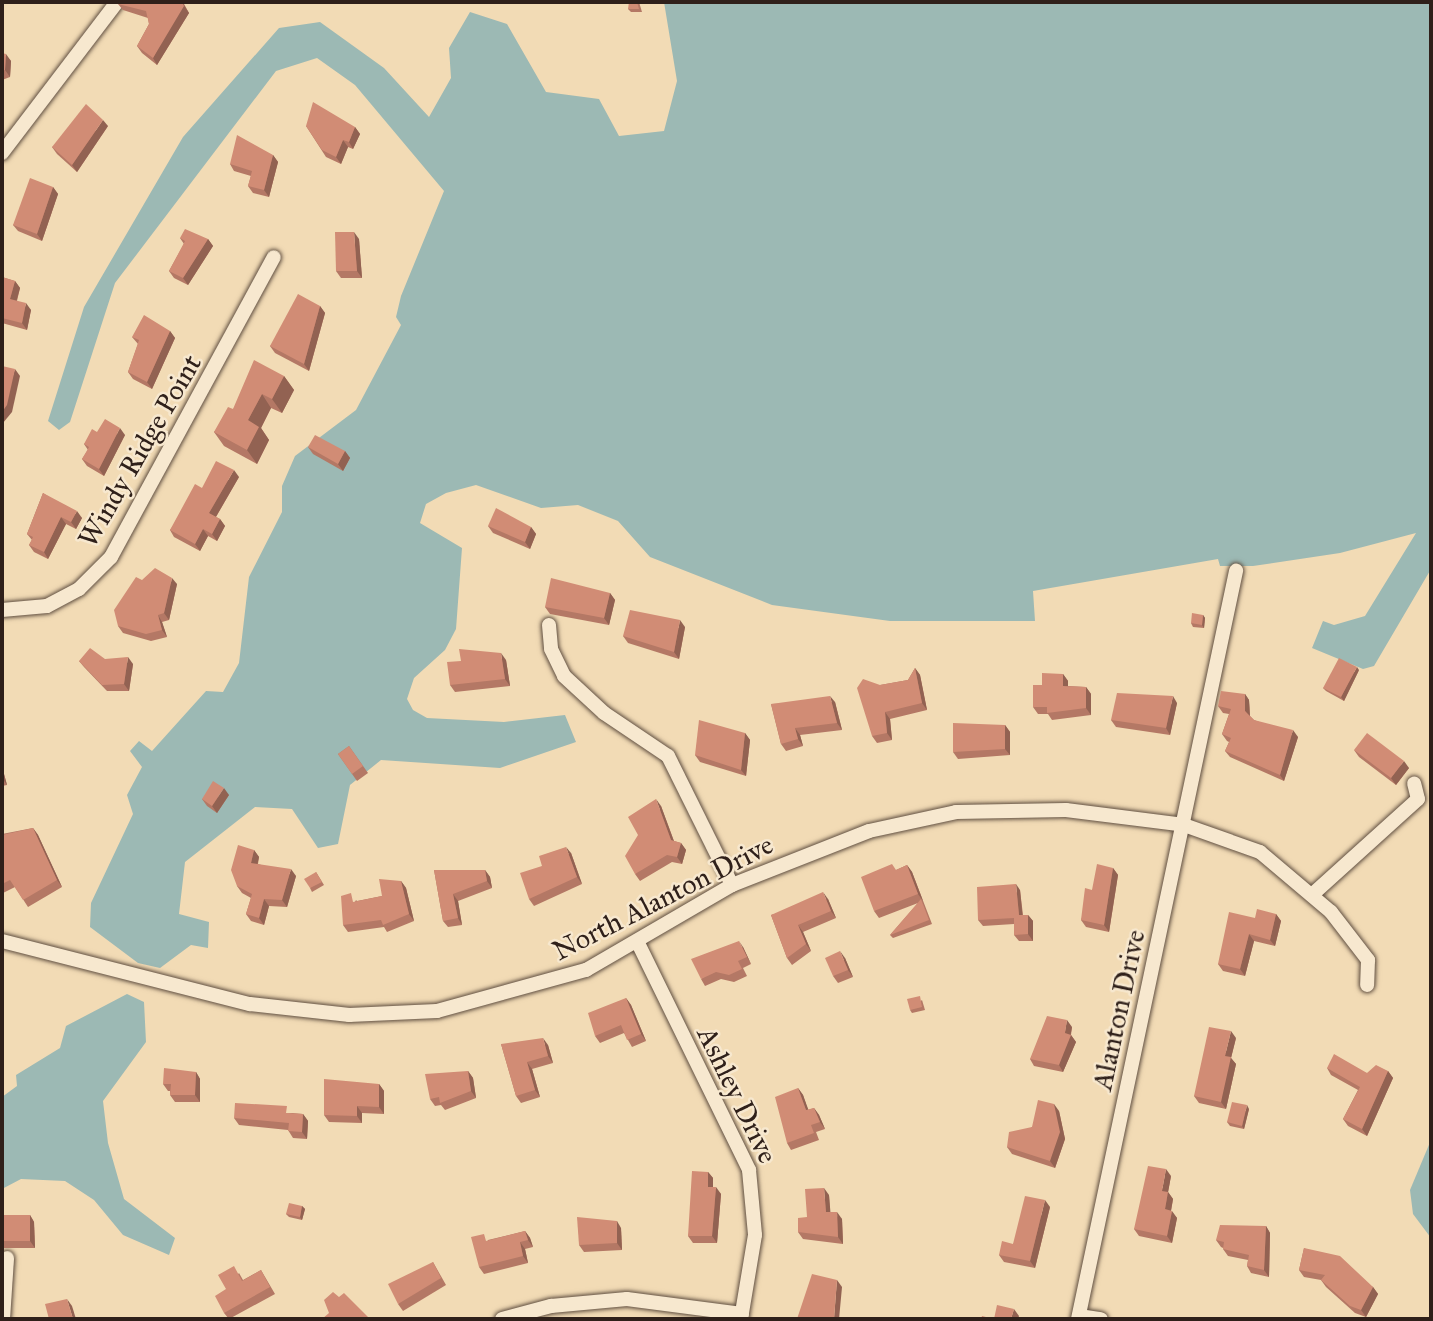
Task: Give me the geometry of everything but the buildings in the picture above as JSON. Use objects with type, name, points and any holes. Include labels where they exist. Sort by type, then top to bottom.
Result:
[{"type":"street","points":[[2,153],[117,2]]},
{"type":"street","name":"Windy Ridge Point","points":[[2,610],[47,606],[79,589],[110,557],[274,257]]},
{"type":"street","name":"Alanton Drive","points":[[1078,1317],[1236,571]]},
{"type":"street","points":[[549,625],[564,676],[604,713],[668,756],[732,884]]},
{"type":"street","points":[[1314,892],[1418,799],[1414,783]]},
{"type":"street","name":"North Alanton Drive","points":[[2,941],[250,1004],[376,1015],[436,1011],[509,996],[586,970],[732,884],[830,843],[956,811],[1066,810],[1184,825],[1260,852],[1314,892],[1368,960],[1367,985]]},
{"type":"street","name":"Ashley Drive","points":[[637,941],[750,1170],[755,1235],[742,1317]]},
{"type":"street","points":[[4,1319],[7,1258]]},
{"type":"street","points":[[502,1319],[551,1306],[627,1299],[742,1317]]},
{"type":"street","points":[[1078,1317],[1101,1319]]},
{"type":"water","points":[[664,2],[1431,2],[1431,569],[1374,666],[1363,669],[1312,648],[1323,621],[1334,625],[1365,616],[1416,533],[1340,553],[1253,566],[1220,566],[1218,559],[1033,591],[1035,621],[890,621],[772,605],[650,557],[618,521],[578,505],[541,508],[476,485],[446,493],[426,504],[420,523],[462,548],[456,629],[445,650],[414,678],[407,699],[413,710],[427,718],[504,722],[565,715],[576,742],[500,768],[381,760],[350,785],[338,844],[318,848],[292,809],[255,807],[185,862],[179,914],[209,922],[208,948],[191,945],[160,968],[138,963],[90,927],[91,903],[133,814],[127,795],[142,767],[130,751],[139,741],[152,751],[206,691],[223,692],[239,663],[249,577],[282,512],[282,486],[295,456],[356,410],[401,325],[396,317],[401,296],[444,191],[355,85],[317,58],[276,71],[115,283],[70,422],[59,430],[48,421],[84,307],[183,137],[279,28],[320,22],[384,68],[429,117],[451,78],[449,48],[470,12],[507,24],[546,92],[599,99],[619,136],[664,131],[677,81]]},
{"type":"water","points":[[127,994],[144,1002],[146,1042],[103,1101],[108,1143],[124,1199],[175,1238],[169,1255],[123,1235],[94,1200],[65,1181],[21,1179],[2,1189],[2,1097],[17,1086],[16,1075],[60,1048],[66,1026]]},
{"type":"water","points":[[1431,1140],[1431,1238],[1413,1214],[1410,1190]]}]
